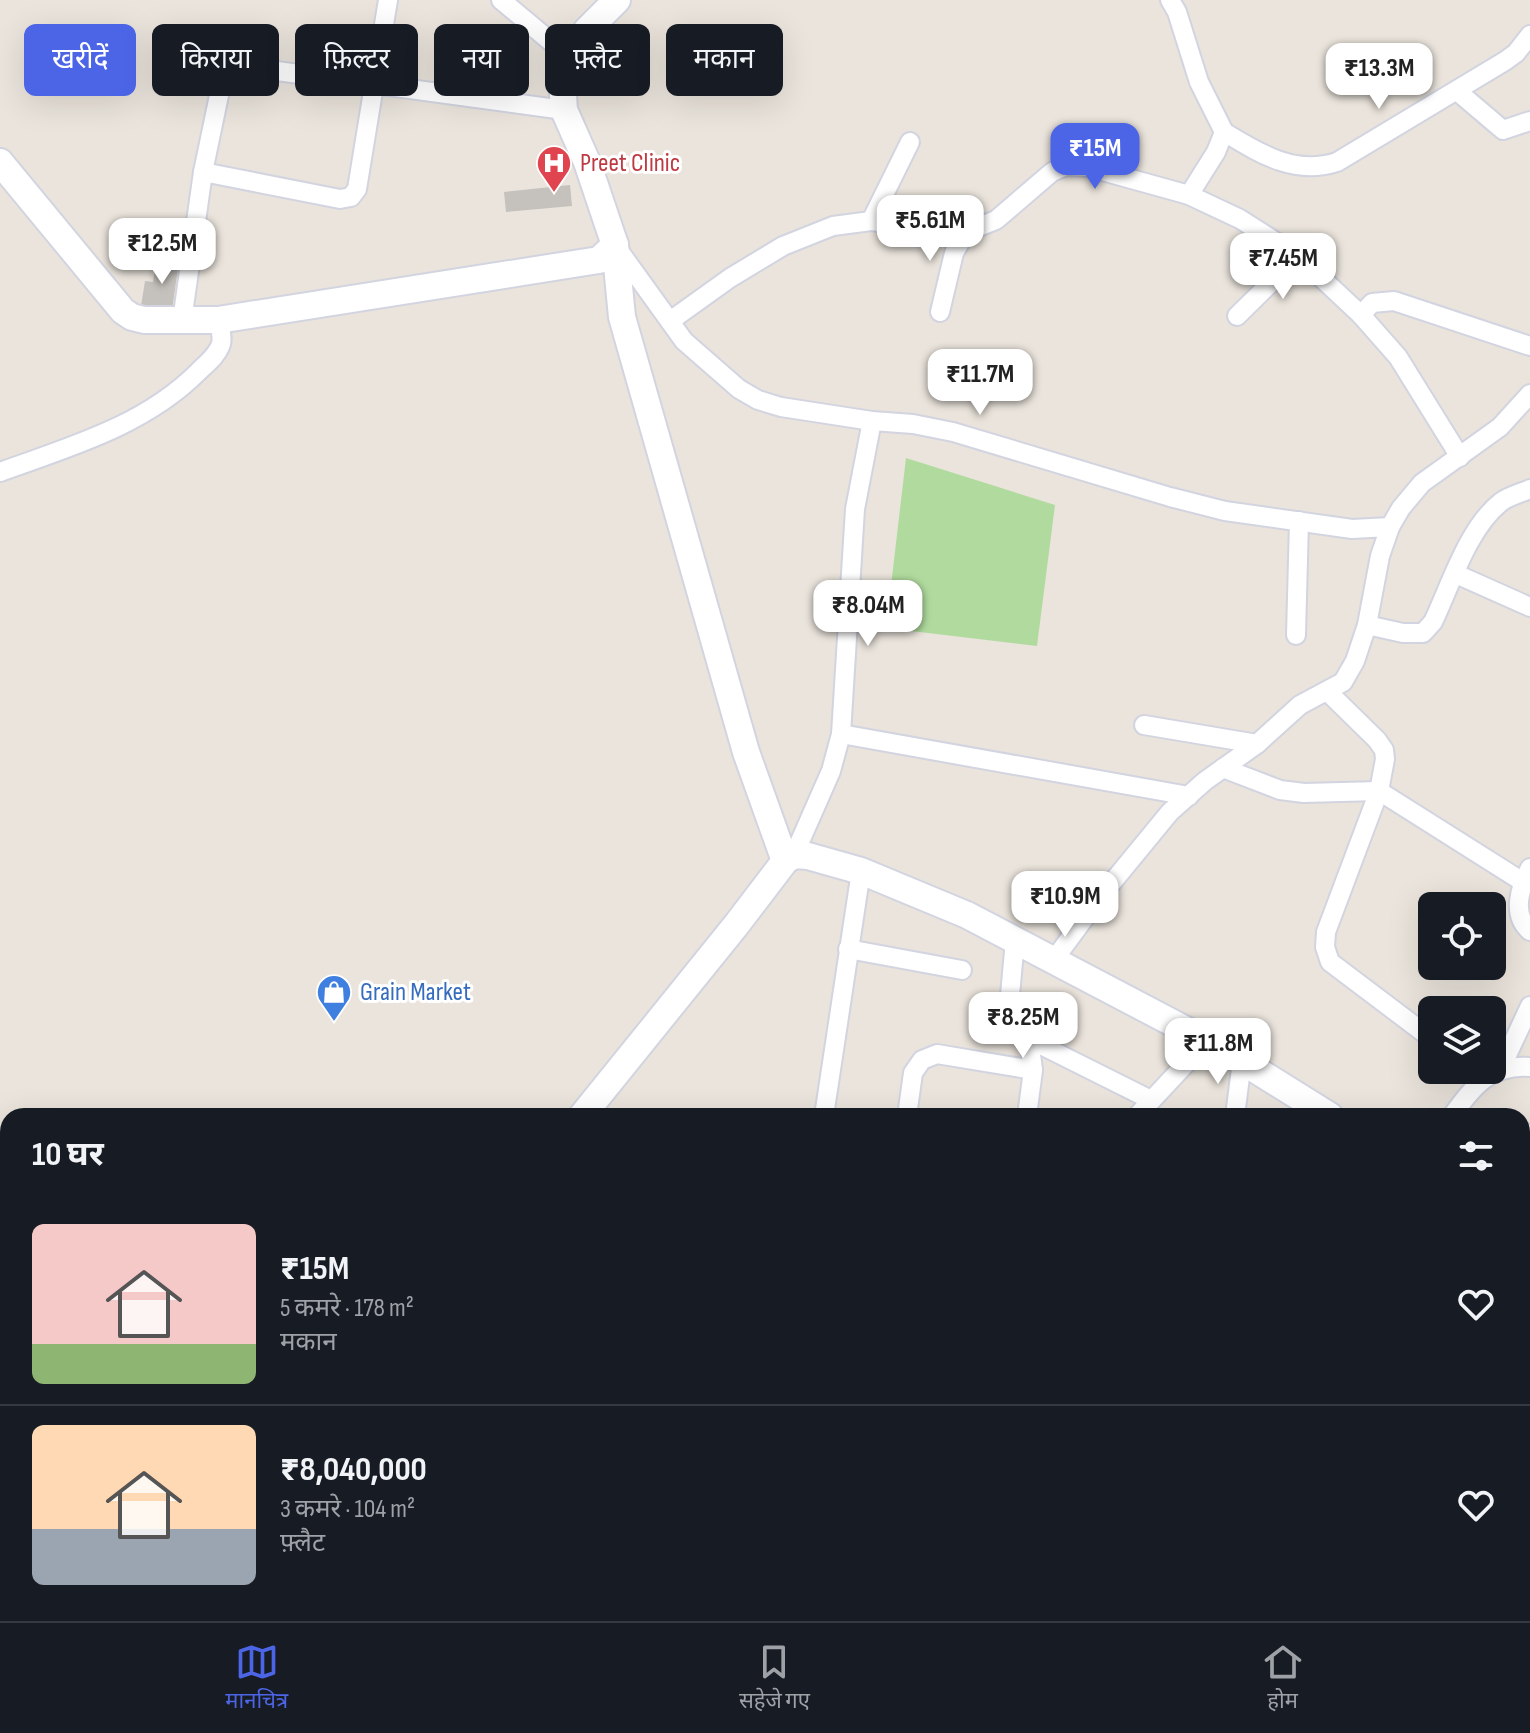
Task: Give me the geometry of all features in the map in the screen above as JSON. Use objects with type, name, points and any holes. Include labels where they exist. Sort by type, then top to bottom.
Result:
[{"type":"street","points":[[384,24],[388,0]]},
{"type":"street","points":[[501,0],[545,37]]},
{"type":"street","points":[[593,24],[617,0]]},
{"type":"street","points":[[1170,0],[1177,12],[1199,82],[1224,132],[1265,157],[1282,163],[1322,167],[1337,162],[1457,91],[1516,53],[1530,35]]},
{"type":"street","points":[[182,321],[203,172],[222,81],[239,67],[295,74]]},
{"type":"street","points":[[1457,91],[1503,130],[1530,121]]},
{"type":"street","points":[[418,92],[564,110]]},
{"type":"street","points":[[203,172],[340,199],[351,197],[357,189],[371,96]]},
{"type":"street","points":[[563,96],[564,110],[587,162],[615,245],[622,317],[746,752],[789,858]]},
{"type":"street","points":[[1189,195],[1216,152],[1224,132]]},
{"type":"street","points":[[871,221],[910,142]]},
{"type":"street","points":[[670,321],[730,278],[783,246],[833,226],[871,221],[966,232],[996,220],[1052,172],[1066,166],[1088,167],[1189,195],[1240,219],[1298,256],[1361,315],[1398,357],[1460,457]]},
{"type":"street","points":[[2,167],[123,311],[144,320],[218,320],[599,260],[615,245]]},
{"type":"street","points":[[940,312],[954,253],[966,232]]},
{"type":"street","points":[[615,245],[684,341],[739,389],[758,400],[781,407],[953,432],[1225,511],[1352,529],[1390,527]]},
{"type":"street","points":[[1237,316],[1298,256]]},
{"type":"street","points":[[1361,315],[1372,303],[1394,301],[1530,346]]},
{"type":"street","points":[[0,472],[107,433],[148,411],[192,378],[214,356],[222,339],[218,320]]},
{"type":"street","points":[[1053,961],[1170,812],[1257,744],[1300,705],[1343,682],[1355,661],[1367,625],[1380,556],[1390,527],[1422,483],[1500,427],[1530,394]]},
{"type":"street","points":[[588,1108],[789,858],[831,771],[841,734],[855,509],[872,421]]},
{"type":"street","points":[[1367,625],[1403,633],[1423,633],[1433,622],[1474,533],[1488,514],[1504,500],[1530,489]]},
{"type":"street","points":[[1296,635],[1299,521]]},
{"type":"street","points":[[1456,574],[1530,607]]},
{"type":"street","points":[[1327,691],[1384,750],[1385,759],[1379,791],[1326,932],[1325,947],[1330,962],[1418,1028]]},
{"type":"street","points":[[1144,725],[1257,744]]},
{"type":"street","points":[[841,734],[1189,796]]},
{"type":"street","points":[[1223,768],[1280,790],[1304,793],[1379,791],[1526,875],[1518,911],[1523,924],[1530,931]]},
{"type":"street","points":[[789,858],[808,856],[861,871],[967,915],[1242,1061],[1317,1108]]},
{"type":"street","points":[[825,1108],[861,871]]},
{"type":"street","points":[[1015,940],[1010,995],[1016,1018],[1029,1039],[1033,1070],[1028,1108]]},
{"type":"street","points":[[848,949],[962,970]]},
{"type":"street","points":[[1506,1057],[1530,1006]]},
{"type":"street","points":[[1029,1039],[1151,1100]]},
{"type":"street","points":[[1144,1108],[1206,1042]]},
{"type":"street","points":[[908,1108],[913,1073],[922,1060],[937,1054],[1033,1070]]},
{"type":"street","points":[[1236,1108],[1242,1061]]},
{"type":"street","points":[[1506,1068],[1530,1067]]},
{"type":"street","points":[[1457,1108],[1473,1084]]},
{"type":"green space","points":[[906,458],[1055,505],[1037,646],[886,628]]},
{"type":"building","points":[[570,185],[572,206],[506,212],[504,192]]},
{"type":"building","points":[[157,258],[179,261],[172,310],[141,306],[145,281],[153,282]]},
{"type":"place","name":"Preet Clinic","points":[[554,194]]},
{"type":"place","name":"Grain Market","points":[[334,1023]]}]
